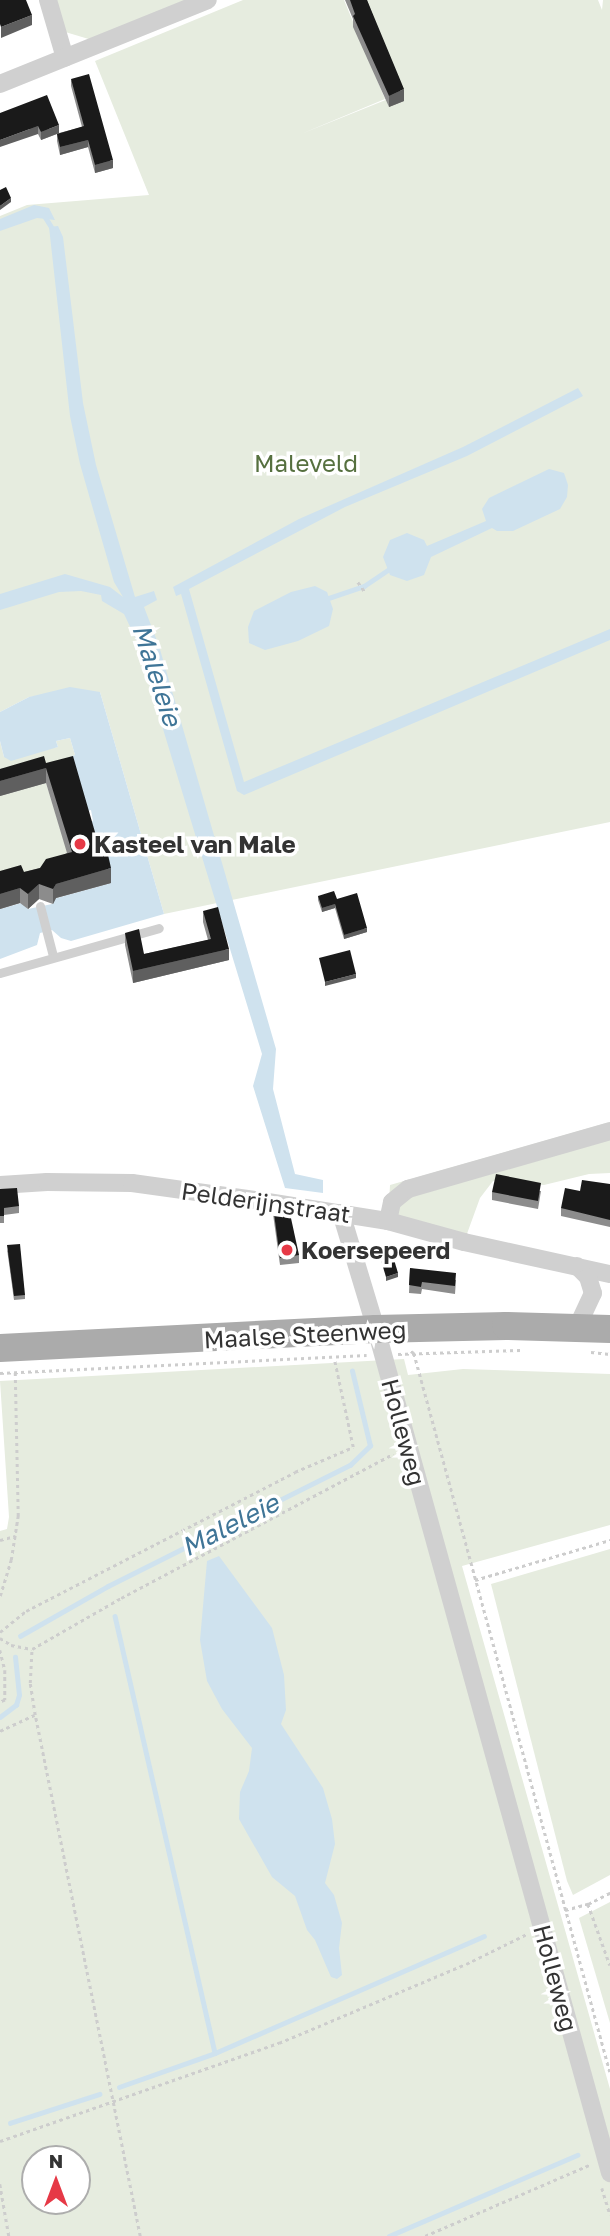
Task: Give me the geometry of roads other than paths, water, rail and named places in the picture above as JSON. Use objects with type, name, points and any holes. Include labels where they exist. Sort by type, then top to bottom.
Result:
[{"type":"main road","name":"Maalse Steenweg","points":[[0,1348],[581,1339],[610,1329]]},
{"type":"street","points":[[48,0],[65,58]]},
{"type":"street","points":[[0,84],[208,0]]},
{"type":"street","points":[[388,1221],[393,1202],[408,1189],[610,1131]]},
{"type":"street","name":"Pelderijnstraat","points":[[0,1185],[47,1182],[132,1183],[341,1213],[388,1221],[464,1242],[610,1274]]},
{"type":"street","name":"Holleweg","points":[[341,1213],[380,1342],[608,2165]]},
{"type":"street","points":[[577,1266],[588,1277],[593,1293],[581,1339]]},
{"type":"lane","points":[[40,906],[53,956]]},
{"type":"lane","points":[[0,973],[159,928]]},
{"type":"water","points":[[34,205],[49,208],[55,220],[37,218],[0,231],[0,219]]},
{"type":"water","points":[[58,226],[63,237],[83,403],[96,465],[135,597],[154,591],[157,600],[144,607],[159,646],[276,1049],[273,1089],[295,1174],[323,1180],[323,1193],[285,1188],[253,1086],[262,1054],[135,637],[124,614],[102,601],[101,595],[81,591],[59,592],[0,610],[0,594],[65,574],[110,587],[123,597],[114,582],[80,464],[70,416],[49,227]]},
{"type":"water","points":[[578,388],[583,396],[467,456],[345,507],[189,589],[244,782],[610,629],[610,640],[244,795],[237,791],[181,594],[176,596],[173,587],[299,519],[463,447]]},
{"type":"water","points":[[549,469],[564,473],[568,485],[567,497],[560,509],[513,531],[497,531],[492,528],[431,557],[424,575],[407,581],[390,575],[383,557],[390,540],[407,533],[424,540],[427,546],[486,521],[482,509],[489,498]]},
{"type":"water","points":[[315,586],[327,592],[333,609],[329,626],[298,641],[265,650],[249,643],[248,627],[254,611],[291,592]]},
{"type":"water","points":[[70,687],[100,692],[164,914],[71,941],[61,938],[52,930],[40,933],[37,945],[0,959],[0,909],[25,902],[28,909],[52,904],[53,899],[111,883],[88,822],[93,821],[91,810],[84,812],[67,758],[75,755],[70,738],[56,741],[58,747],[11,761],[4,757],[0,741],[0,712],[29,697]]},
{"type":"water","points":[[219,1556],[272,1628],[284,1675],[286,1710],[281,1724],[323,1788],[332,1819],[335,1844],[325,1883],[334,1895],[342,1923],[339,1948],[342,1975],[337,1979],[331,1977],[315,1940],[307,1930],[295,1896],[272,1877],[239,1819],[240,1792],[249,1771],[252,1748],[222,1709],[207,1681],[200,1640],[207,1561]]},
{"type":"waterway","name":"Maleleie","points":[[44,215],[54,231]]},
{"type":"waterway","points":[[329,598],[364,586],[388,570]]},
{"type":"waterway","name":"Maleleie","points":[[20,1636],[108,1586],[350,1465],[370,1446],[352,1371]]},
{"type":"waterway","points":[[115,1616],[215,2053]]},
{"type":"waterway","name":"Maleleie","points":[[0,1717],[16,1705],[19,1695],[15,1657]]},
{"type":"waterway","points":[[119,2087],[215,2053],[484,1936]]},
{"type":"waterway","points":[[10,2123],[99,2094]]},
{"type":"waterway","points":[[389,2236],[577,2155]]},
{"type":"place","name":"Kasteel van Male","points":[[80,844]]},
{"type":"place","name":"Koersepeerd","points":[[287,1250]]},
{"type":"park label","name":"Maleveld","points":[[306,463]]}]
